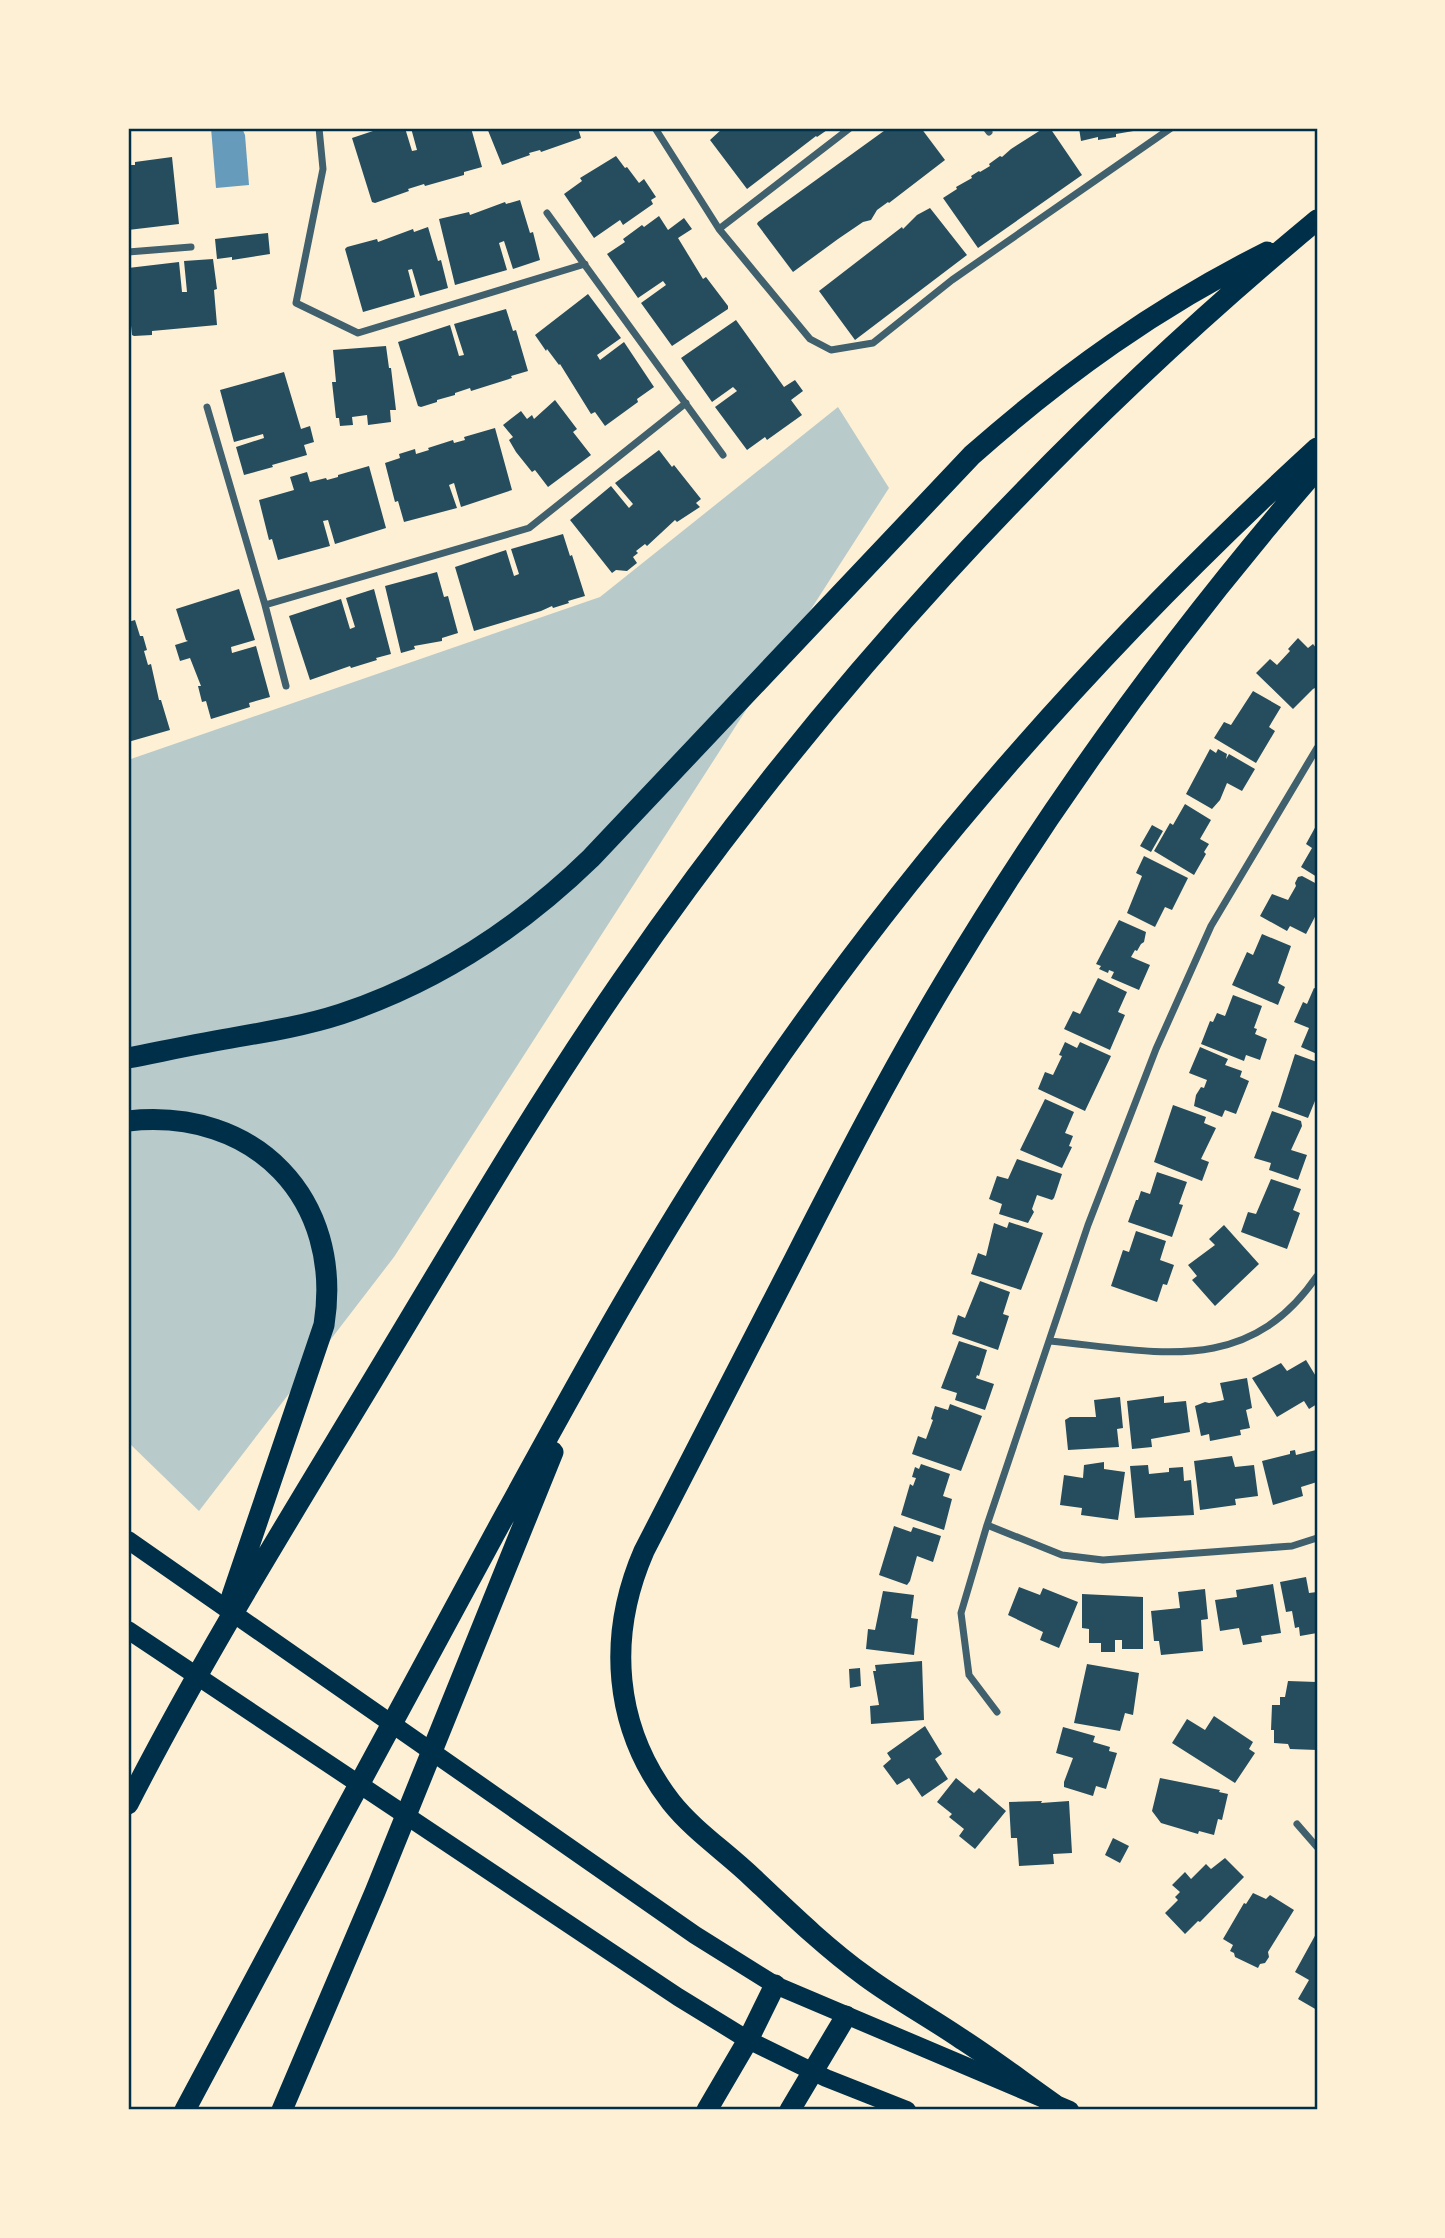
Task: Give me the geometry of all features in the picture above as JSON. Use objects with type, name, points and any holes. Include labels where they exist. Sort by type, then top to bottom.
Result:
[{"type":"highway","points":[[128,1804],[219,1634],[567,1060],[674,906],[750,806],[935,584],[1013,502],[1147,370],[1317,220]]},
{"type":"highway","points":[[128,1058],[299,1026],[340,1014],[419,983],[502,934],[560,888],[591,858],[963,465],[1016,416],[1061,380],[1157,312],[1207,282],[1297,237]]},
{"type":"highway","points":[[185,2110],[434,1645],[589,1363],[645,1266],[744,1108],[860,946],[921,867],[1041,725],[1187,571],[1317,448]]},
{"type":"highway","points":[[1062,2107],[865,1976],[808,1930],[672,1803],[643,1757],[625,1707],[620,1654],[621,1628],[633,1576],[644,1551],[852,1147],[950,974],[1041,828],[1149,677],[1210,597],[1317,469]]},
{"type":"highway","points":[[128,1121],[171,1120],[194,1123],[236,1138],[272,1163],[288,1179],[312,1216],[326,1258],[327,1303],[320,1336],[219,1634]]},
{"type":"highway","points":[[282,2110],[375,1892],[589,1363]]},
{"type":"highway","points":[[707,2110],[748,2040],[775,1985]]},
{"type":"highway","points":[[790,2110],[846,2017]]},
{"type":"main road","points":[[128,1540],[695,1935],[775,1985],[1062,2107]]},
{"type":"main road","points":[[128,1630],[678,1997],[748,2040],[906,2110]]},
{"type":"street","points":[[321,128],[323,169],[296,303],[358,333],[585,264]]},
{"type":"street","points":[[655,128],[719,229],[810,339],[831,350],[873,343],[952,280],[1166,129]]},
{"type":"street","points":[[719,229],[850,128]]},
{"type":"street","points":[[547,213],[723,455]]},
{"type":"street","points":[[128,252],[191,247]]},
{"type":"street","points":[[265,605],[529,528],[686,403]]},
{"type":"street","points":[[207,407],[286,686]]},
{"type":"street","points":[[997,1712],[969,1675],[961,1613],[987,1525],[1098,1199],[1156,1049],[1211,926],[1317,748]]},
{"type":"street","points":[[1050,1341],[1170,1353],[1211,1350],[1272,1325],[1308,1289],[1317,1276]]},
{"type":"street","points":[[987,1525],[1062,1555],[1103,1560],[1292,1546],[1317,1538]]},
{"type":"street","points":[[1297,1824],[1317,1847]]},
{"type":"shaded area","points":[[838,407],[889,488],[394,1257],[199,1511],[128,1442],[128,760],[600,597]]},
{"type":"water","points":[[211,128],[242,128],[245,135],[249,185],[216,188]]},
{"type":"building","points":[[382,128],[405,128],[412,151],[417,150],[411,128],[471,128],[482,167],[464,172],[464,175],[425,186],[424,184],[372,202],[352,138]]},
{"type":"building","points":[[487,128],[578,128],[581,138],[541,152],[529,153],[530,155],[502,165]]},
{"type":"building","points":[[723,128],[830,128],[747,189],[710,140]]},
{"type":"building","points":[[888,128],[921,128],[945,160],[877,210],[871,220],[863,222],[793,272],[758,222]]},
{"type":"building","points":[[1044,128],[1050,128],[1082,175],[978,248],[943,198],[972,178],[971,176]]},
{"type":"building","points":[[1079,128],[1145,129],[1116,134],[1116,137],[1081,141]]},
{"type":"building","points":[[616,156],[639,183],[644,179],[656,197],[651,200],[653,204],[623,225],[620,220],[594,238],[564,194],[582,181],[580,178]]},
{"type":"building","points":[[172,157],[179,224],[128,230],[128,165]]},
{"type":"building","points":[[520,200],[530,233],[533,232],[540,260],[513,269],[504,241],[499,243],[507,270],[455,285],[439,219],[469,212],[470,215],[505,202],[506,204]]},
{"type":"building","points":[[930,208],[967,255],[855,340],[819,291],[902,227],[903,229],[917,215]]},
{"type":"building","points":[[659,216],[668,230],[684,218],[692,229],[678,238],[703,279],[706,277],[728,306],[728,309],[672,346],[641,303],[666,285],[663,281],[638,298],[607,254],[625,242],[623,239],[642,225],[644,227]]},
{"type":"building","points":[[428,227],[448,288],[420,296],[412,269],[408,270],[415,297],[363,312],[345,249]]},
{"type":"building","points":[[268,233],[270,254],[232,260],[232,257],[217,259],[215,239]]},
{"type":"building","points":[[213,259],[217,289],[214,290],[217,325],[152,331],[152,335],[132,335],[128,268],[179,262],[182,292],[187,292],[184,261]]},
{"type":"building","points":[[588,294],[621,338],[597,355],[600,360],[624,342],[654,387],[605,426],[595,412],[591,414],[560,364],[547,349],[546,351],[535,335]]},
{"type":"building","points":[[506,309],[513,331],[516,330],[528,371],[418,406],[398,342],[450,325],[459,356],[464,355],[454,324]]},
{"type":"building","points":[[736,320],[784,387],[795,380],[803,391],[791,400],[802,415],[767,440],[765,437],[747,450],[715,407],[737,391],[733,387],[712,402],[681,358]]},
{"type":"building","points":[[386,346],[396,410],[390,410],[391,422],[368,425],[367,415],[352,417],[353,425],[340,426],[339,418],[336,418],[332,382],[336,382],[333,350]]},
{"type":"building","points":[[284,372],[301,429],[310,426],[314,442],[304,445],[307,455],[244,475],[236,447],[264,438],[263,434],[234,442],[220,390]]},
{"type":"building","points":[[555,400],[577,429],[573,432],[591,455],[548,487],[516,452],[509,440],[513,437],[503,425],[521,411],[527,419],[532,415],[534,419]]},
{"type":"building","points":[[495,428],[512,490],[461,507],[454,483],[449,485],[457,508],[404,522],[398,501],[395,502],[385,463],[400,458],[399,454],[415,449],[416,454]]},
{"type":"building","points":[[659,450],[701,499],[696,503],[700,507],[677,522],[675,520],[647,546],[645,544],[636,551],[638,553],[633,557],[637,563],[627,571],[616,570],[612,573],[570,520],[611,486],[629,508],[633,504],[615,483]]},
{"type":"building","points":[[369,466],[386,528],[335,544],[328,520],[323,521],[330,546],[278,560],[272,539],[269,540],[259,500],[294,490],[290,477],[307,472],[310,482],[326,478],[327,480]]},
{"type":"building","points":[[563,534],[585,596],[474,631],[455,567],[506,550],[514,576],[519,574],[511,549]]},
{"type":"building","points":[[437,572],[444,597],[448,596],[458,633],[442,638],[442,641],[414,646],[415,649],[401,653],[385,586]]},
{"type":"building","points":[[239,589],[255,640],[231,647],[232,653],[256,646],[270,697],[249,703],[250,707],[211,719],[206,701],[202,702],[198,686],[201,686],[190,658],[180,661],[175,645],[188,641],[176,609]]},
{"type":"building","points":[[374,589],[391,654],[310,680],[289,616],[341,599],[350,629],[355,627],[346,598]]},
{"type":"building","points":[[135,620],[140,636],[143,636],[148,665],[151,664],[159,700],[170,730],[128,742],[128,622]]},
{"type":"building","points":[[1298,638],[1308,648],[1313,644],[1317,649],[1317,687],[1293,709],[1256,673],[1270,659],[1277,665]]},
{"type":"building","points":[[1253,691],[1281,707],[1269,727],[1275,731],[1256,763],[1214,738],[1224,722],[1231,725]]},
{"type":"building","points":[[1210,749],[1216,753],[1218,749],[1227,754],[1226,759],[1229,754],[1255,769],[1242,791],[1227,783],[1220,800],[1212,809],[1186,794]]},
{"type":"building","points":[[1185,804],[1211,820],[1200,839],[1209,844],[1204,852],[1206,854],[1194,875],[1154,851]]},
{"type":"building","points":[[1317,824],[1317,877],[1301,867],[1312,848],[1306,844]]},
{"type":"building","points":[[1152,825],[1163,831],[1151,852],[1140,846]]},
{"type":"building","points":[[1144,856],[1188,878],[1172,910],[1165,907],[1155,927],[1127,913],[1142,876],[1136,873]]},
{"type":"building","points":[[1302,876],[1317,884],[1317,913],[1306,934],[1290,926],[1287,931],[1260,916],[1272,894],[1288,900],[1298,877]]},
{"type":"building","points":[[1119,920],[1146,932],[1144,942],[1131,957],[1150,965],[1139,990],[1111,978],[1114,972],[1109,970],[1108,973],[1099,969],[1101,966],[1096,964]]},
{"type":"building","points":[[1262,934],[1291,946],[1278,983],[1285,987],[1278,1005],[1232,985],[1247,952],[1253,955]]},
{"type":"building","points":[[1098,978],[1127,992],[1118,1012],[1125,1015],[1110,1050],[1064,1029],[1073,1011],[1080,1014]]},
{"type":"building","points":[[1314,988],[1317,989],[1317,1054],[1301,1047],[1309,1028],[1294,1022],[1303,1002],[1307,1004]]},
{"type":"building","points":[[1233,995],[1262,1006],[1254,1028],[1257,1029],[1255,1034],[1267,1039],[1260,1060],[1246,1055],[1244,1061],[1201,1044],[1210,1021],[1213,1022],[1217,1013],[1225,1016]]},
{"type":"building","points":[[1065,1042],[1077,1048],[1080,1042],[1111,1056],[1085,1111],[1038,1089],[1045,1072],[1053,1075]]},
{"type":"building","points":[[1200,1047],[1228,1059],[1225,1065],[1242,1071],[1240,1077],[1249,1081],[1236,1114],[1225,1110],[1222,1117],[1194,1106],[1196,1095],[1201,1087],[1204,1088],[1207,1080],[1189,1073]]},
{"type":"building","points":[[1295,1054],[1317,1062],[1317,1096],[1308,1118],[1278,1107]]},
{"type":"building","points":[[1045,1099],[1074,1112],[1065,1133],[1073,1136],[1069,1146],[1072,1147],[1062,1168],[1020,1150]]},
{"type":"building","points":[[1173,1105],[1206,1117],[1204,1123],[1216,1128],[1201,1159],[1209,1162],[1202,1181],[1154,1162]]},
{"type":"building","points":[[1272,1111],[1301,1121],[1302,1126],[1291,1150],[1307,1155],[1298,1180],[1269,1170],[1271,1163],[1254,1158]]},
{"type":"building","points":[[1017,1159],[1062,1174],[1052,1200],[1037,1195],[1032,1209],[1034,1212],[1028,1223],[999,1214],[1002,1204],[989,1199],[997,1176],[1008,1179]]},
{"type":"building","points":[[1157,1172],[1187,1182],[1179,1204],[1183,1205],[1172,1237],[1128,1222],[1141,1191],[1150,1194]]},
{"type":"building","points":[[1271,1179],[1301,1189],[1293,1210],[1300,1213],[1287,1249],[1241,1232],[1248,1212],[1256,1214]]},
{"type":"building","points":[[1009,1222],[1043,1233],[1021,1290],[971,1274],[978,1253],[986,1256],[994,1223],[1007,1228]]},
{"type":"building","points":[[1224,1225],[1259,1264],[1215,1306],[1192,1280],[1197,1276],[1188,1265],[1215,1245],[1209,1239]]},
{"type":"building","points":[[1136,1231],[1166,1241],[1160,1260],[1174,1265],[1157,1302],[1111,1286],[1123,1250],[1129,1252]]},
{"type":"building","points":[[980,1281],[1010,1292],[1003,1314],[1009,1316],[998,1350],[952,1334],[958,1315],[965,1318]]},
{"type":"building","points":[[959,1341],[987,1350],[976,1378],[994,1384],[985,1410],[955,1400],[957,1393],[941,1388]]},
{"type":"building","points":[[1306,1360],[1317,1378],[1317,1404],[1309,1409],[1304,1401],[1277,1417],[1252,1378],[1281,1363],[1287,1371]]},
{"type":"building","points":[[1247,1378],[1252,1408],[1246,1410],[1250,1428],[1240,1430],[1241,1435],[1210,1441],[1209,1434],[1201,1436],[1195,1406],[1224,1400],[1220,1383]]},
{"type":"building","points":[[1164,1396],[1164,1403],[1186,1401],[1190,1432],[1151,1439],[1152,1447],[1132,1449],[1127,1401]]},
{"type":"building","points":[[1120,1397],[1123,1428],[1117,1429],[1119,1447],[1068,1450],[1065,1420],[1070,1417],[1096,1417],[1094,1400]]},
{"type":"building","points":[[950,1404],[982,1416],[961,1471],[912,1454],[918,1436],[926,1439],[935,1406],[948,1410]]},
{"type":"building","points":[[1295,1450],[1296,1455],[1316,1450],[1317,1482],[1301,1487],[1303,1496],[1273,1505],[1262,1461],[1290,1454],[1290,1451]]},
{"type":"building","points":[[1232,1456],[1235,1467],[1254,1465],[1258,1496],[1235,1499],[1236,1505],[1200,1510],[1194,1461]]},
{"type":"building","points":[[1104,1462],[1104,1469],[1125,1472],[1118,1520],[1081,1515],[1082,1508],[1060,1505],[1064,1475],[1083,1478],[1084,1465]]},
{"type":"building","points":[[921,1464],[950,1474],[943,1496],[952,1499],[944,1530],[901,1515],[910,1484],[913,1486],[916,1478],[912,1477],[915,1467],[919,1469]]},
{"type":"building","points":[[1148,1465],[1149,1474],[1183,1467],[1184,1481],[1191,1480],[1194,1515],[1135,1518],[1130,1466]]},
{"type":"building","points":[[894,1526],[911,1532],[913,1527],[941,1536],[933,1562],[917,1556],[907,1585],[879,1575]]},
{"type":"building","points":[[1306,1577],[1309,1593],[1317,1592],[1317,1633],[1300,1636],[1299,1627],[1295,1628],[1292,1611],[1286,1612],[1280,1582]]},
{"type":"building","points":[[1273,1584],[1281,1633],[1261,1636],[1262,1642],[1243,1645],[1239,1628],[1220,1631],[1215,1600],[1237,1597],[1236,1590]]},
{"type":"building","points":[[1019,1587],[1040,1595],[1043,1588],[1078,1602],[1059,1648],[1040,1640],[1043,1632],[1008,1615]]},
{"type":"building","points":[[1205,1589],[1208,1619],[1201,1620],[1203,1651],[1161,1655],[1159,1641],[1154,1641],[1151,1611],[1180,1608],[1178,1592]]},
{"type":"building","points":[[883,1591],[914,1595],[911,1618],[918,1619],[914,1655],[866,1649],[868,1629],[875,1630]]},
{"type":"building","points":[[1082,1594],[1143,1597],[1143,1649],[1122,1649],[1122,1640],[1115,1640],[1115,1652],[1101,1652],[1101,1643],[1089,1643],[1089,1629],[1082,1628]]},
{"type":"building","points":[[922,1661],[924,1720],[871,1724],[870,1706],[879,1705],[873,1671],[876,1671],[875,1665]]},
{"type":"building","points":[[1087,1664],[1139,1673],[1133,1715],[1125,1713],[1120,1731],[1074,1723]]},
{"type":"building","points":[[860,1668],[861,1686],[850,1688],[849,1669]]},
{"type":"building","points":[[1288,1681],[1317,1682],[1317,1750],[1290,1749],[1288,1744],[1274,1743],[1274,1730],[1271,1730],[1272,1705],[1280,1705],[1280,1697],[1285,1697]]},
{"type":"building","points":[[1214,1716],[1253,1742],[1249,1749],[1255,1753],[1235,1783],[1172,1743],[1187,1719],[1205,1730]]},
{"type":"building","points":[[925,1726],[942,1754],[935,1759],[948,1779],[922,1797],[909,1778],[897,1785],[883,1766],[891,1759],[887,1753]]},
{"type":"building","points":[[1063,1727],[1095,1736],[1093,1742],[1110,1747],[1109,1751],[1117,1753],[1106,1789],[1096,1786],[1093,1796],[1064,1787],[1073,1758],[1056,1753]]},
{"type":"building","points":[[956,1778],[974,1793],[979,1788],[1006,1811],[975,1849],[959,1836],[964,1829],[949,1817],[952,1814],[937,1802]]},
{"type":"building","points":[[1160,1778],[1228,1794],[1222,1820],[1218,1819],[1214,1835],[1199,1831],[1198,1834],[1161,1823],[1152,1811]]},
{"type":"building","points":[[1042,1801],[1041,1803],[1069,1801],[1072,1853],[1053,1854],[1054,1864],[1019,1866],[1017,1838],[1011,1838],[1009,1802]]},
{"type":"building","points":[[1113,1838],[1129,1846],[1120,1863],[1105,1855]]},
{"type":"building","points":[[1225,1858],[1244,1877],[1185,1934],[1165,1913],[1178,1900],[1175,1897],[1180,1892],[1172,1885],[1185,1872],[1191,1879],[1206,1864],[1211,1869]]},
{"type":"building","points":[[1253,1893],[1266,1899],[1270,1895],[1294,1910],[1268,1952],[1269,1957],[1258,1968],[1235,1957],[1230,1951],[1233,1945],[1223,1939]]},
{"type":"building","points":[[1317,1932],[1317,2010],[1298,1999],[1309,1980],[1295,1972]]}]
